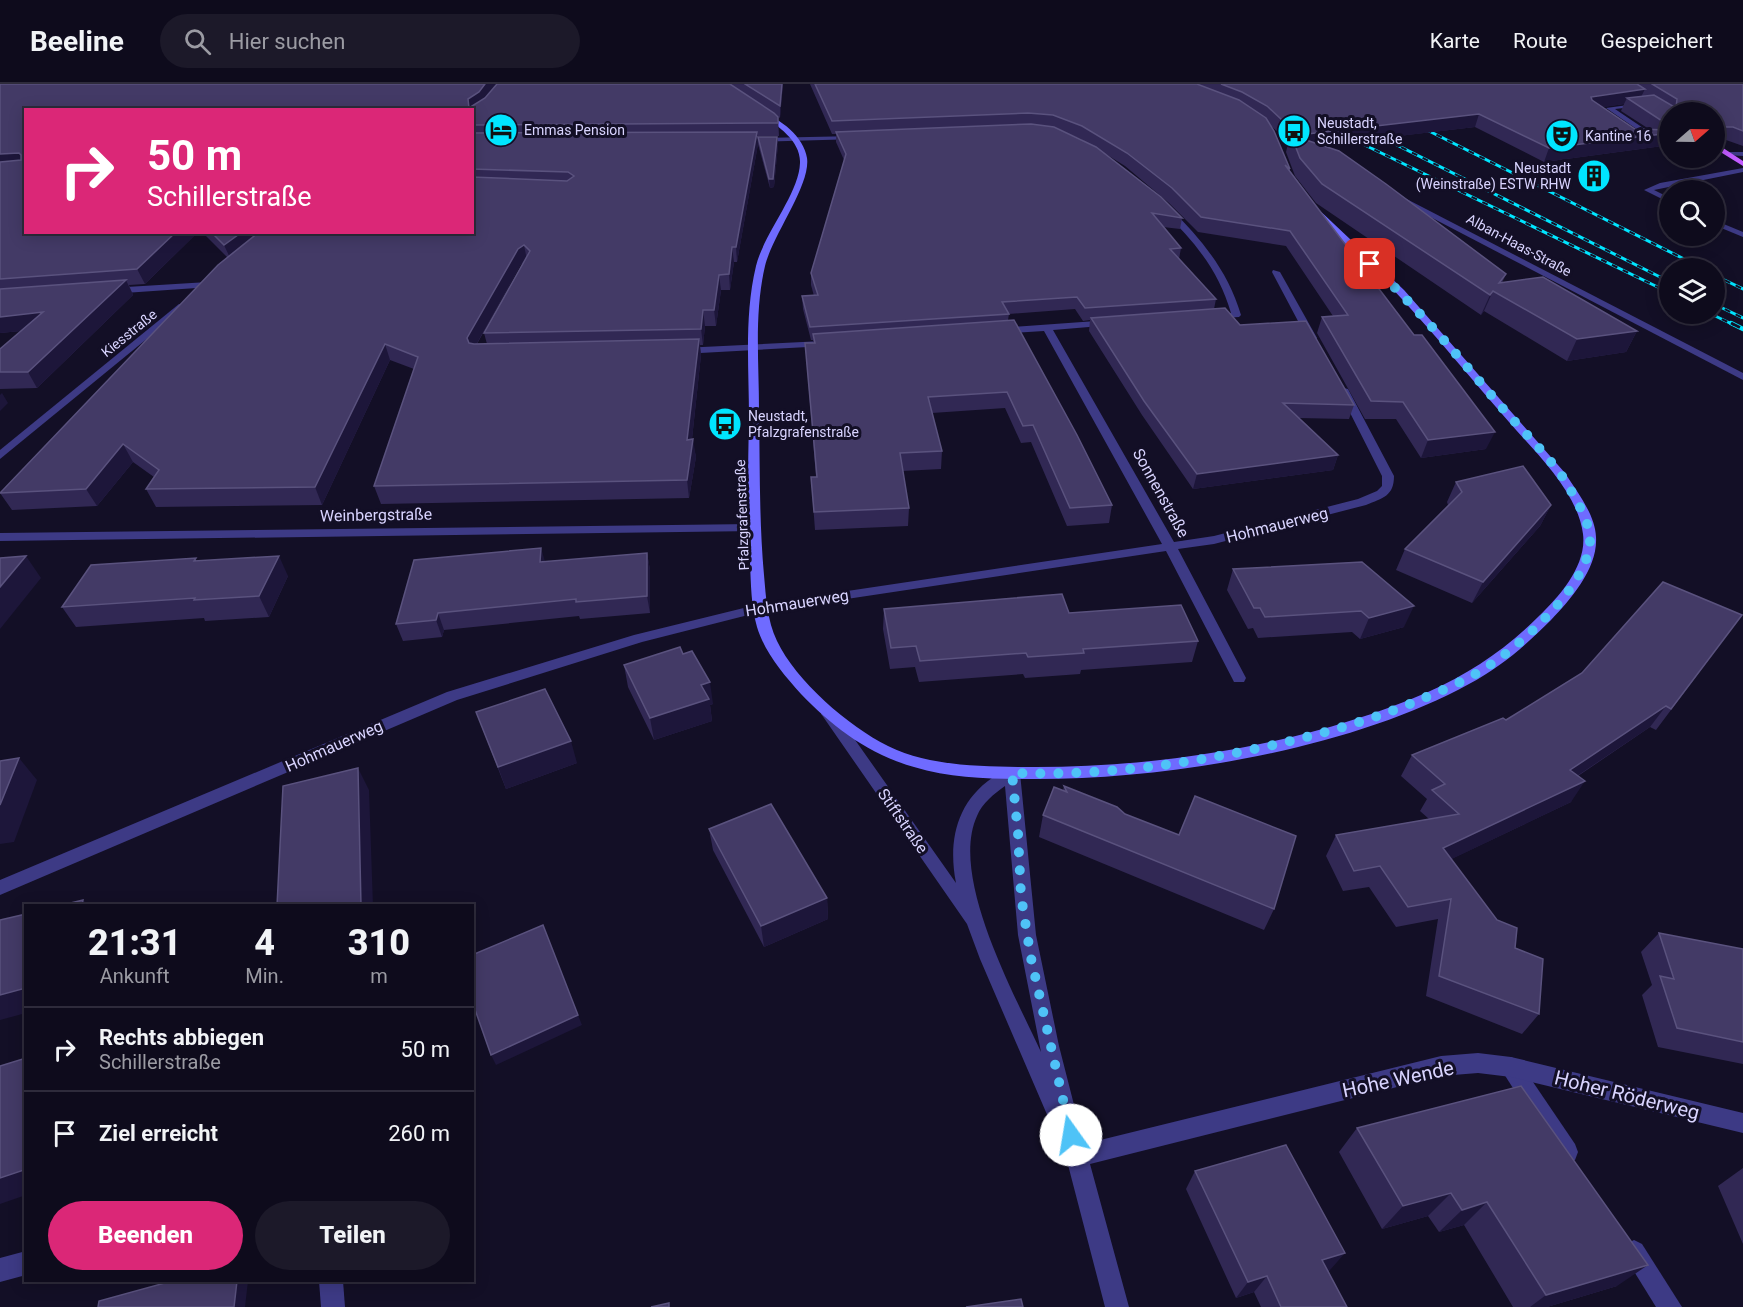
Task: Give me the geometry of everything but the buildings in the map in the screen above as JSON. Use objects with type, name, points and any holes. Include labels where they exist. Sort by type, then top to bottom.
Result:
[{"type":"main road","points":[[1639,97],[1649,103]]},
{"type":"main road","points":[[1725,151],[1743,164]]},
{"type":"street","points":[[1600,109],[1649,103]]},
{"type":"street","name":"Pfalzgrafenstraße","points":[[753,106],[783,128],[794,140],[801,151],[803,169],[767,242],[762,261],[752,349],[753,528],[760,608],[766,633],[792,674],[829,714],[866,740],[909,761],[949,769],[1054,774],[1129,770],[1198,761],[1322,734],[1385,715],[1438,692],[1488,666],[1524,640],[1564,600],[1582,570],[1590,540],[1581,507],[1561,475],[1401,292],[1339,235],[1308,200]]},
{"type":"street","points":[[1609,108],[1656,140]]},
{"type":"street","points":[[751,140],[865,138]]},
{"type":"street","points":[[1640,139],[1656,140]]},
{"type":"street","points":[[1729,154],[1743,154]]},
{"type":"street","points":[[1688,180],[1743,170]]},
{"type":"street","points":[[1659,185],[1648,190],[1659,196]]},
{"type":"street","name":"Alban-Haas-Straße","points":[[1384,189],[1743,376]]},
{"type":"street","points":[[1162,205],[1198,240],[1213,259],[1231,296],[1236,315],[1200,318]]},
{"type":"street","points":[[1725,227],[1743,235]]},
{"type":"street","points":[[1276,272],[1317,346]]},
{"type":"street","name":"Kiesstraße","points":[[0,456],[218,278]]},
{"type":"street","points":[[94,292],[208,285]]},
{"type":"street","points":[[988,332],[1118,323]]},
{"type":"street","name":"Sonnenstraße","points":[[1047,327],[1171,548],[1239,678]]},
{"type":"street","points":[[676,351],[752,349],[834,343]]},
{"type":"street","name":"Hohmauerweg","points":[[0,888],[452,696],[639,638],[760,608],[1171,548],[1257,530],[1362,502],[1381,494],[1388,486],[1388,476],[1336,376]]},
{"type":"street","name":"Weinbergstraße","points":[[0,537],[753,528]]},
{"type":"street","name":"Stiftstraße","points":[[829,714],[978,928]]},
{"type":"street","name":"Stiftstraße","points":[[1076,1157],[978,928],[963,869],[963,839],[966,822],[975,802],[987,790],[1012,773],[1021,896],[1031,958],[1076,1157],[1117,1307]]},
{"type":"street","name":"Hohe Wende","points":[[1076,1157],[1441,1066],[1478,1063],[1511,1067]]},
{"type":"street","points":[[1511,1067],[1577,1167]]},
{"type":"street","name":"Hoher Röderweg","points":[[1511,1067],[1743,1123]]},
{"type":"street","points":[[1623,1237],[1670,1307]]},
{"type":"street","points":[[0,1270],[24,1264]]},
{"type":"street","points":[[331,1282],[333,1307]]},
{"type":"railway","points":[[1415,124],[1682,258]]},
{"type":"railway","points":[[1369,131],[1659,276]]},
{"type":"railway","points":[[1342,134],[1659,288]]},
{"type":"railway","points":[[1725,280],[1743,289]]},
{"type":"railway","points":[[1725,309],[1743,318]]},
{"type":"railway","points":[[1725,321],[1734,325]]},
{"type":"railway","points":[[1731,323],[1743,329]]},
{"type":"place","name":"Emmas Pension","points":[[501,130]]},
{"type":"place","name":"Neustadt, Schillerstraße","points":[[1294,131]]},
{"type":"place","name":"Kantine 16","points":[[1562,136]]},
{"type":"place","name":"Neustadt (Weinstraße) ESTW RHW","points":[[1594,176]]},
{"type":"place","name":"Neustadt, Pfalzgrafenstraße","points":[[725,424]]},
{"type":"route","points":[[1071,1135],[1031,958],[1021,896],[1012,773],[1054,774],[1129,770],[1198,761],[1322,734],[1385,715],[1438,692],[1488,666],[1524,640],[1564,600],[1582,570],[1590,540],[1581,507],[1561,475],[1431,325],[1401,292],[1370,264]]}]
